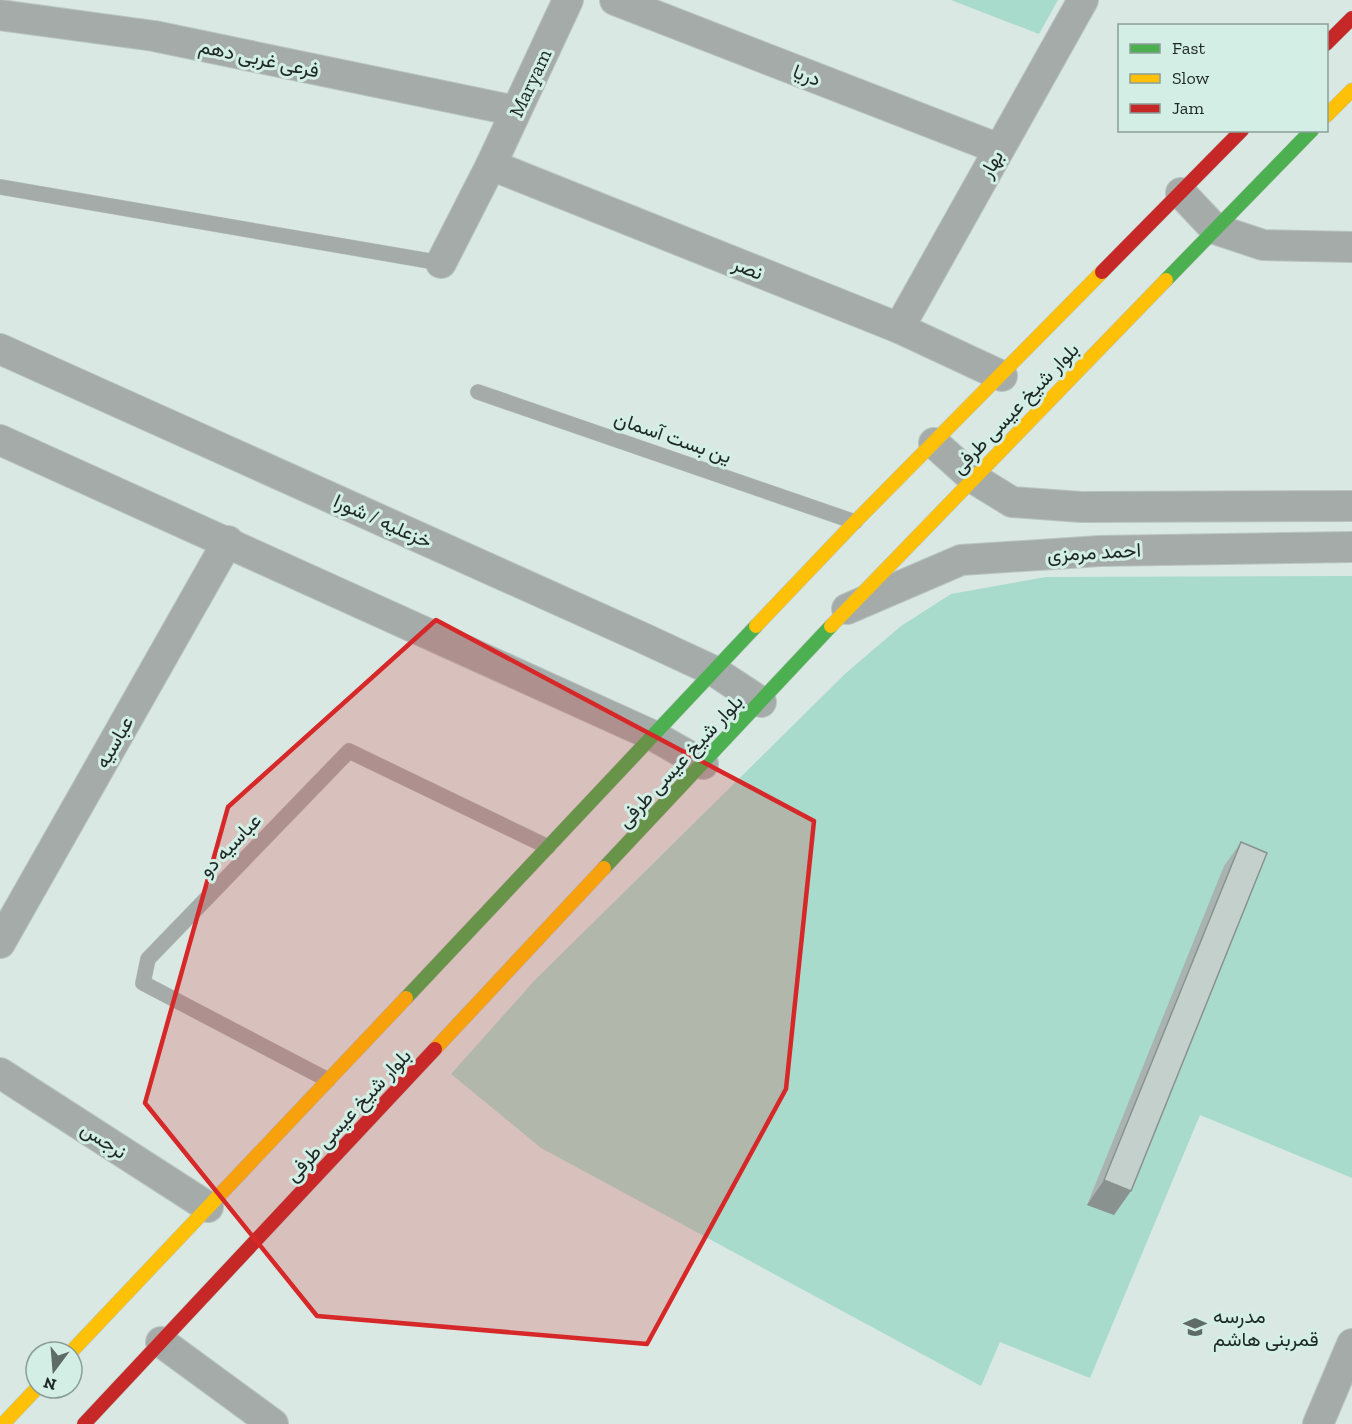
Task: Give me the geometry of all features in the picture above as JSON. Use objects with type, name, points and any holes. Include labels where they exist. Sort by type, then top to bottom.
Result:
[{"type":"main road","points":[[1328,42],[1352,18]]},
{"type":"main road","points":[[1328,114],[1352,90]]},
{"type":"main road","name":"بلوار شیخ عیسی طرفی","points":[[82,1340],[855,522],[1002,376],[1240,132]]},
{"type":"main road","name":"بلوار شیخ عیسی طرفی","points":[[84,1424],[847,609],[1310,132]]},
{"type":"main road","points":[[1,1424],[25,1400]]},
{"type":"street","name":"Maryam","points":[[441,263],[491,165],[568,0]]},
{"type":"street","name":"دریا","points":[[615,0],[999,149]]},
{"type":"street","name":"بهار","points":[[899,328],[1083,0]]},
{"type":"street","name":"فرعی غربی دهم","points":[[0,15],[154,36],[516,111]]},
{"type":"street","name":"نصر","points":[[491,165],[899,328],[1002,376]]},
{"type":"street","points":[[1181,194],[1215,229],[1263,245],[1352,247]]},
{"type":"street","name":"خزعلیه / شورا","points":[[0,349],[714,671],[761,702]]},
{"type":"street","points":[[934,443],[973,478],[1012,502],[1082,507],[1352,506]]},
{"type":"street","points":[[3,449],[228,541],[654,735],[703,764]]},
{"type":"street","name":"عباسیه","points":[[0,943],[228,541]]},
{"type":"street","name":"احمد مرمزی","points":[[847,609],[961,560],[1100,551],[1352,547]]},
{"type":"street","name":"نرجس","points":[[0,1073],[208,1207]]},
{"type":"street","points":[[161,1342],[273,1424]]},
{"type":"street","points":[[1318,1424],[1352,1344]]},
{"type":"lane","points":[[0,187],[441,263]]},
{"type":"lane","name":"ین بست آسمان","points":[[478,392],[855,522]]},
{"type":"lane","name":"عباسیه دو","points":[[328,1080],[143,983],[148,959],[350,751],[548,847]]},
{"type":"highlighted area","points":[[436,620],[814,821],[786,1089],[647,1344],[317,1316],[145,1103],[228,807]]},
{"type":"green space","points":[[951,0],[1058,0],[1039,34]]},
{"type":"green space","points":[[1352,576],[1352,1178],[1200,1115],[1090,1378],[1000,1342],[981,1386],[541,1148],[451,1074],[534,981],[846,673],[901,626],[951,594],[1046,577]]},
{"type":"building","points":[[1241,842],[1267,853],[1131,1191],[1104,1180]]},
{"type":"traffic: fast","points":[[1166,280],[1310,132]]},
{"type":"traffic: fast","points":[[406,998],[756,626]]},
{"type":"traffic: fast","points":[[604,868],[831,626]]},
{"type":"traffic: slow","points":[[1328,114],[1352,90]]},
{"type":"traffic: slow","points":[[756,626],[855,522],[1102,272]]},
{"type":"traffic: slow","points":[[831,626],[1166,280]]},
{"type":"traffic: slow","points":[[435,1049],[604,868]]},
{"type":"traffic: slow","points":[[82,1340],[406,998]]},
{"type":"traffic: slow","points":[[3,1424],[26,1400]]},
{"type":"traffic: jam","points":[[1328,42],[1352,18]]},
{"type":"traffic: jam","points":[[1102,272],[1240,132]]},
{"type":"traffic: jam","points":[[84,1424],[435,1049]]},
{"type":"place","name":"مدرسه قمربنی هاشم","points":[[1195,1327]]}]
